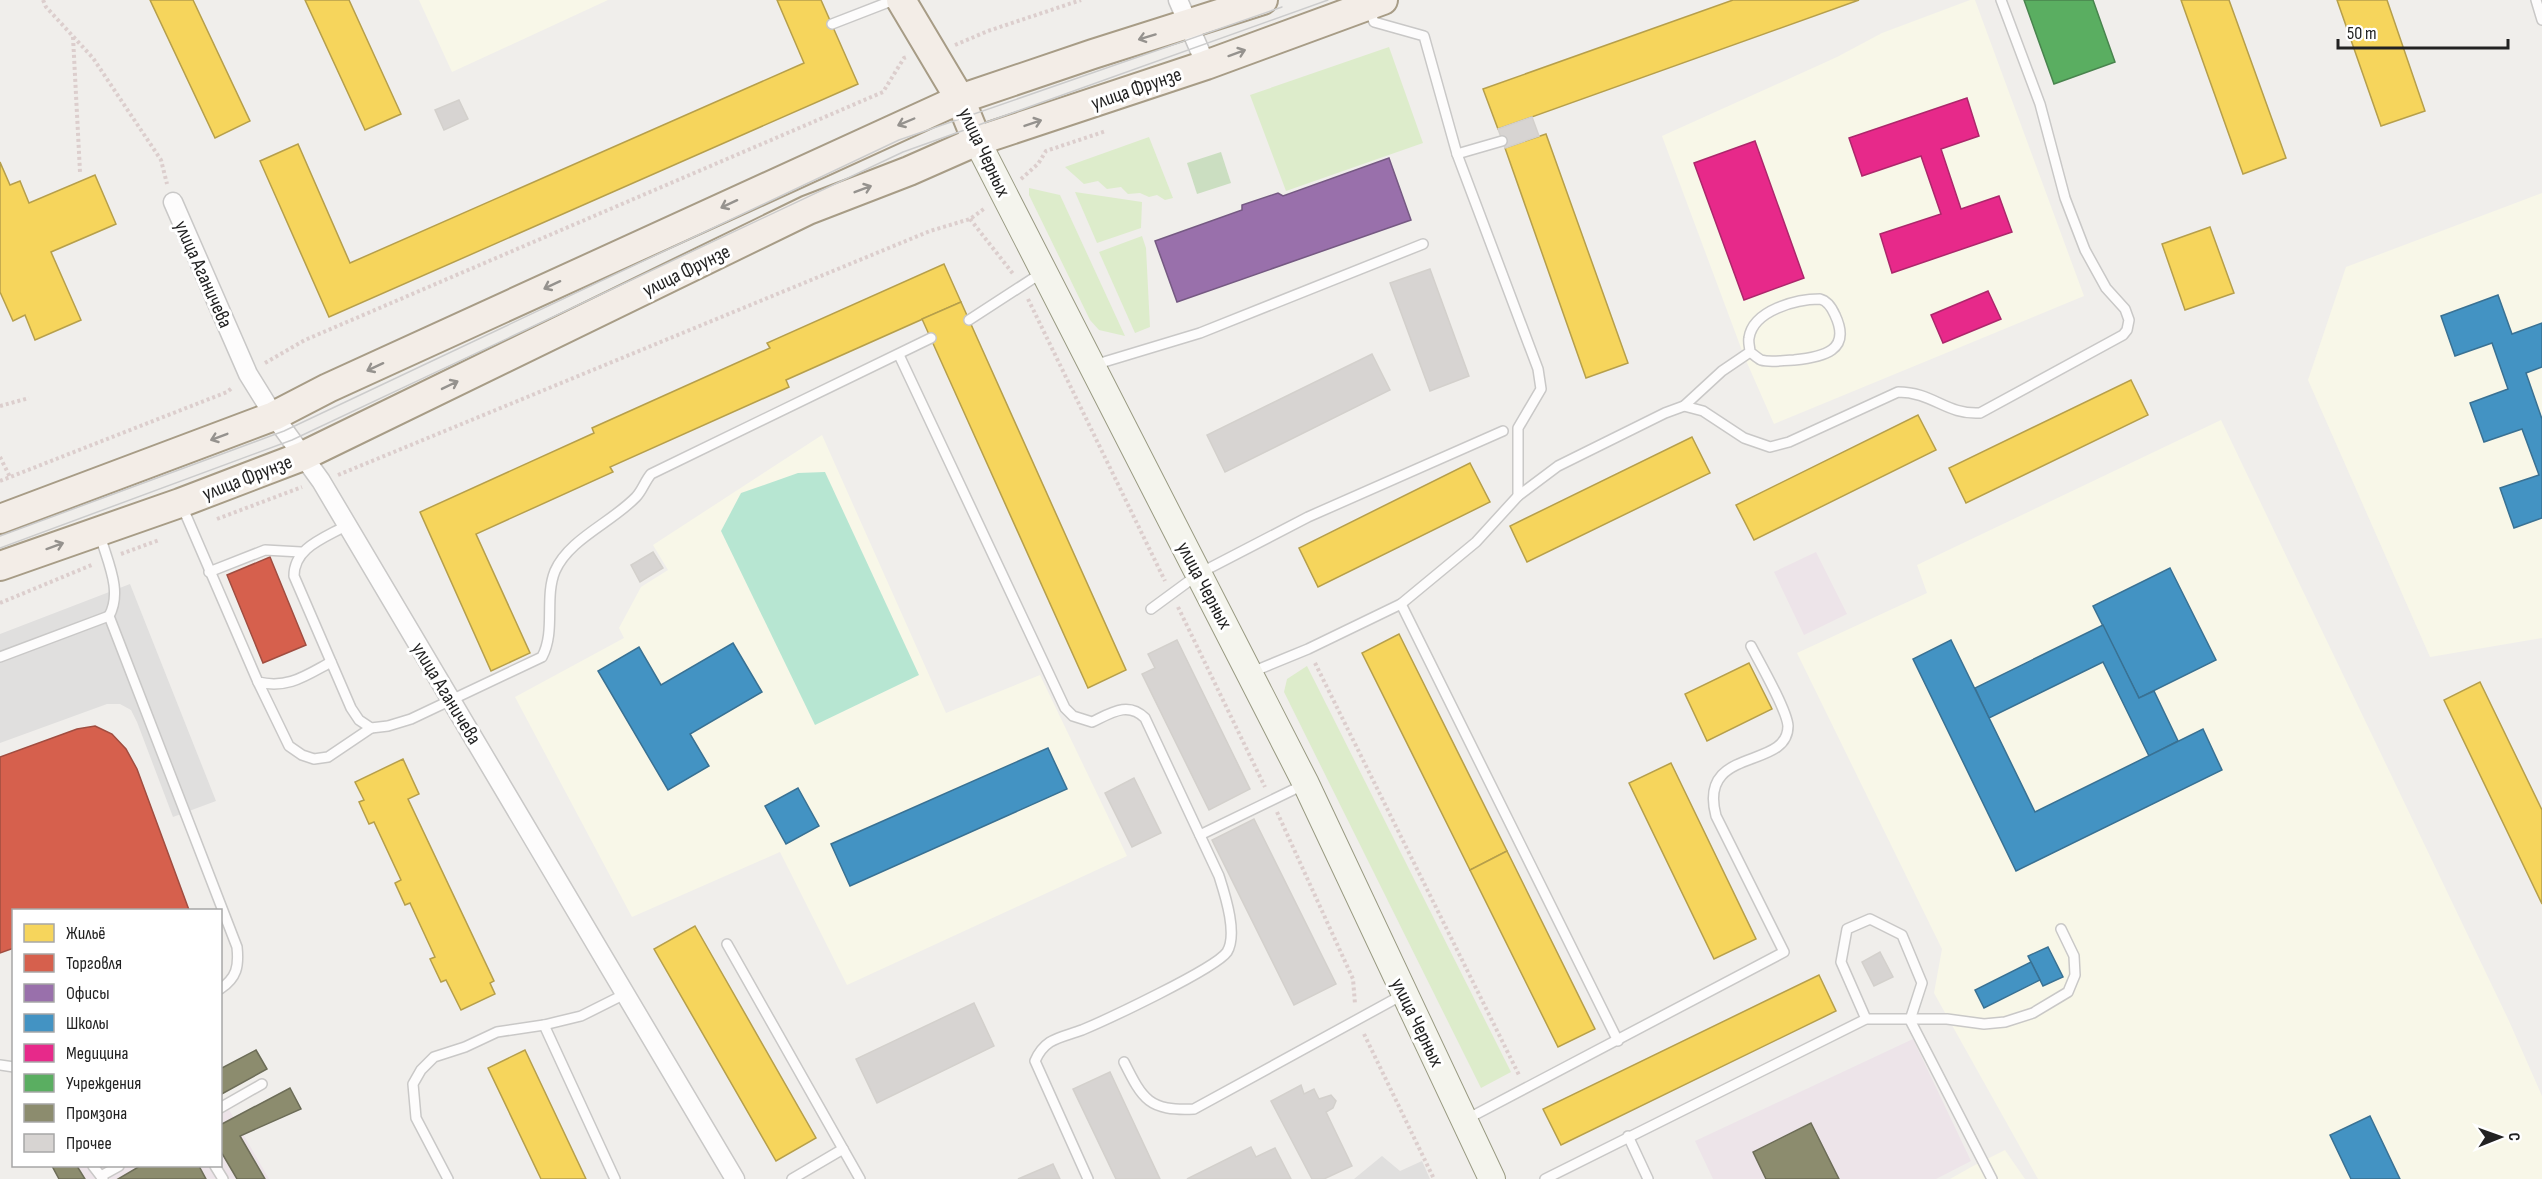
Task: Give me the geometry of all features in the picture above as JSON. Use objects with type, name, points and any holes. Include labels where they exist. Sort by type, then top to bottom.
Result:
[{"type":"main road","name":"улица Черных","points":[[901,0],[960,99],[977,141]]},
{"type":"main road","name":"улица Фрунзе","points":[[0,519],[274,416],[328,388],[960,99],[1093,54],[1183,13],[1263,0]]},
{"type":"main road","name":"улица Фрунзе","points":[[0,566],[99,530],[186,515],[808,210],[909,171],[977,141],[1206,65],[1376,3]]},
{"type":"street","points":[[1183,13],[1206,65]]},
{"type":"street","name":"улица Черных","points":[[977,141],[1306,784],[1492,1179]]},
{"type":"street","name":"улица Аганичева","points":[[173,202],[248,374],[274,416],[321,481],[735,1179]]},
{"type":"lane","points":[[832,24],[894,0]]},
{"type":"lane","points":[[1684,406],[1703,411],[1744,438],[1770,447],[1788,442],[1898,393],[1914,392],[1930,397],[1947,408],[1962,413],[1980,413],[2123,335],[2127,330],[2129,320],[2126,309],[2106,288],[2085,250],[2065,198],[2040,104],[2001,0]]},
{"type":"lane","points":[[2536,0],[2542,20]]},
{"type":"lane","points":[[1376,3],[1374,22],[1424,36],[1457,154],[1538,369],[1541,389],[1518,428],[1518,496]]},
{"type":"lane","points":[[1457,154],[1502,141]]},
{"type":"lane","points":[[1092,366],[1200,333],[1423,244]]},
{"type":"lane","points":[[969,320],[1043,272]]},
{"type":"lane","points":[[1824,300],[1832,308],[1839,324],[1841,338],[1837,346],[1828,353],[1811,358],[1772,361],[1761,360],[1750,352],[1749,337],[1754,324],[1762,316],[1800,301],[1824,300]]},
{"type":"lane","points":[[186,515],[258,682],[289,746],[302,755],[315,759],[328,757],[371,728],[411,719],[542,657],[549,636],[550,602],[555,572],[568,549],[606,523],[638,495],[651,474],[931,338]]},
{"type":"lane","points":[[1250,673],[1308,649],[1401,604],[1476,542],[1518,496],[1558,466],[1684,406],[1722,371],[1750,352]]},
{"type":"lane","points":[[899,355],[1065,708],[1073,716],[1092,722],[1120,709],[1134,709],[1140,712],[1145,718],[1200,834],[1219,876],[1227,902],[1231,938],[1227,951],[1217,961],[1140,1003],[1053,1040],[1041,1048],[1035,1061],[1088,1179]]},
{"type":"lane","points":[[1151,609],[1200,573],[1308,517],[1503,431]]},
{"type":"lane","points":[[347,525],[301,552],[294,564],[294,576],[351,708],[359,720],[371,728]]},
{"type":"lane","points":[[99,530],[116,590],[115,601],[109,616],[237,947],[239,961],[236,975],[222,987]]},
{"type":"lane","points":[[209,572],[265,550],[301,552]]},
{"type":"lane","points":[[1401,604],[1618,1041]]},
{"type":"lane","points":[[0,657],[109,616]]},
{"type":"lane","points":[[1465,1120],[1526,1090],[1784,952],[1716,816],[1712,802],[1716,781],[1724,772],[1779,746],[1787,734],[1786,718],[1751,646]]},
{"type":"lane","points":[[258,682],[273,686],[292,683],[331,662]]},
{"type":"lane","points":[[1200,834],[1306,784]]},
{"type":"lane","points":[[1866,1019],[1841,962],[1847,929],[1870,919],[1902,935],[1922,982],[1910,1020],[1992,1179]]},
{"type":"lane","points":[[1545,1179],[1866,1019],[1947,1019],[1984,1024],[2005,1022],[2033,1013],[2068,992],[2075,975],[2074,956],[2061,929]]},
{"type":"lane","points":[[728,944],[861,1179]]},
{"type":"lane","points":[[448,1179],[416,1118],[413,1084],[421,1070],[434,1057],[465,1047],[497,1032],[544,1025],[581,1016],[625,994]]},
{"type":"lane","points":[[1125,1062],[1147,1100],[1157,1107],[1194,1109],[1404,994]]},
{"type":"lane","points":[[544,1025],[615,1179]]},
{"type":"lane","points":[[222,1107],[262,1084]]},
{"type":"lane","points":[[1628,1136],[1648,1179]]},
{"type":"lane","points":[[792,1179],[843,1149]]},
{"type":"lane","points":[[102,1177],[117,1167]]},
{"type":"path","points":[[43,0],[46,8],[93,58],[161,160],[173,202]]},
{"type":"path","points":[[0,480],[227,392],[248,374],[305,339],[883,92],[904,58],[932,52],[1081,0]]},
{"type":"path","points":[[73,36],[80,172]]},
{"type":"path","points":[[970,219],[1021,285],[1171,593],[1271,800],[1353,979],[1357,1019],[1434,1179]]},
{"type":"path","points":[[0,603],[107,559],[186,515],[321,481],[364,465],[930,231]]},
{"type":"path","points":[[0,406],[29,398]]},
{"type":"path","points":[[0,457],[10,477]]},
{"type":"path","points":[[1308,649],[1526,1090]]},
{"type":"shaded area","points":[[419,0],[608,0],[452,72]]},
{"type":"shaded area","points":[[1975,0],[2084,296],[1774,424],[1744,356],[1662,136],[1837,57],[1882,33]]},
{"type":"shaded area","points":[[2542,193],[2542,638],[2430,657],[2308,380],[2346,267]]},
{"type":"shaded area","points":[[2221,420],[2509,1021],[2542,1096],[2542,1179],[2038,1179],[1934,993],[1942,949],[1797,653],[1927,593],[1917,565]]},
{"type":"shaded area","points":[[822,435],[946,713],[1040,675],[1127,856],[847,985],[780,852],[632,917],[515,697],[624,638],[619,628],[641,587],[668,570],[653,545]]},
{"type":"shaded area","points":[[1816,552],[1847,614],[1804,635],[1774,572]]},
{"type":"shaded area","points":[[130,584],[216,801],[173,817],[137,722],[131,710],[120,704],[107,704],[0,743],[0,634]]},
{"type":"shaded area","points":[[1913,1039],[1971,1161],[1936,1179],[1713,1179],[1695,1141]]},
{"type":"shaded area","points":[[222,1098],[269,1179],[67,1179],[60,1167],[222,1167]]},
{"type":"shaded area","points":[[2005,1150],[2025,1179],[1950,1179],[1973,1166]]},
{"type":"shaded area","points":[[1382,1156],[1400,1171],[1422,1161],[1430,1179],[1354,1179]]},
{"type":"green space","points":[[1389,47],[1423,143],[1286,191],[1250,95]]},
{"type":"green space","points":[[1149,137],[1173,198],[1165,200],[1157,195],[1149,197],[1140,193],[1128,194],[1121,187],[1107,189],[1098,181],[1084,184],[1065,167]]},
{"type":"green space","points":[[1221,152],[1231,183],[1197,194],[1187,163]]},
{"type":"green space","points":[[1029,188],[1060,195],[1125,336],[1099,330],[1090,320],[1029,195]]},
{"type":"green space","points":[[1075,192],[1142,202],[1141,228],[1097,243]]},
{"type":"green space","points":[[1142,236],[1146,248],[1150,327],[1135,333],[1099,252]]},
{"type":"green space","points":[[825,472],[919,675],[815,725],[721,531],[741,493],[798,473]]},
{"type":"green space","points":[[1307,666],[1511,1072],[1481,1088],[1284,692],[1287,679]]},
{"type":"building: Жильё","points":[[150,0],[193,0],[250,121],[215,138]]},
{"type":"building: Жильё","points":[[305,0],[349,0],[401,114],[365,130]]},
{"type":"building: Жильё","points":[[777,0],[821,0],[858,84],[329,317],[260,161],[298,144],[350,263],[804,63]]},
{"type":"building: Жильё","points":[[1733,0],[1859,0],[1498,129],[1483,89]]},
{"type":"building: Жильё","points":[[2181,0],[2229,0],[2286,158],[2243,174]]},
{"type":"building: Жильё","points":[[2337,0],[2387,0],[2425,111],[2381,126]]},
{"type":"building: Жильё","points":[[1546,134],[1628,363],[1586,378],[1505,148]]},
{"type":"building: Жильё","points":[[0,162],[10,185],[20,181],[29,203],[95,175],[116,224],[51,252],[81,320],[35,340],[25,315],[13,321],[0,292]]},
{"type":"building: Жильё","points":[[2210,227],[2234,293],[2185,310],[2162,244]]},
{"type":"building: Жильё","points":[[944,264],[961,302],[786,380],[789,387],[610,467],[613,472],[476,534],[530,653],[491,671],[420,512],[594,433],[592,428],[770,348],[767,343]]},
{"type":"building: Жильё","points":[[961,302],[1126,670],[1088,688],[922,319]]},
{"type":"building: Жильё","points":[[2131,380],[2148,415],[1966,503],[1949,468]]},
{"type":"building: Жильё","points":[[1918,415],[1936,450],[1754,540],[1736,505]]},
{"type":"building: Жильё","points":[[1692,437],[1710,473],[1527,562],[1510,526]]},
{"type":"building: Жильё","points":[[1470,463],[1490,502],[1318,587],[1299,548]]},
{"type":"building: Жильё","points":[[1399,634],[1507,851],[1470,870],[1362,653]]},
{"type":"building: Жильё","points":[[1749,663],[1772,709],[1707,741],[1685,694]]},
{"type":"building: Жильё","points":[[2480,682],[2542,810],[2542,904],[2444,700]]},
{"type":"building: Жильё","points":[[403,759],[419,794],[408,799],[494,981],[490,983],[495,994],[461,1010],[446,980],[441,982],[430,959],[435,957],[410,903],[405,905],[395,883],[401,880],[374,822],[369,824],[359,802],[364,800],[355,782]]},
{"type":"building: Жильё","points":[[1671,763],[1756,939],[1714,959],[1629,783]]},
{"type":"building: Жильё","points":[[1507,851],[1595,1029],[1558,1047],[1470,870]]},
{"type":"building: Жильё","points":[[695,926],[816,1138],[776,1161],[654,949]]},
{"type":"building: Жильё","points":[[1819,975],[1836,1011],[1561,1145],[1543,1109]]},
{"type":"building: Жильё","points":[[525,1050],[586,1179],[541,1179],[488,1068]]},
{"type":"building: Торговля","points":[[270,557],[306,645],[263,663],[227,575]]},
{"type":"building: Торговля","points":[[95,726],[112,734],[126,749],[137,769],[189,909],[12,909],[12,949],[0,953],[0,757],[77,729]]},
{"type":"building: Офисы","points":[[1389,158],[1411,220],[1177,302],[1155,241],[1242,210],[1242,205],[1278,193],[1283,196]]},
{"type":"building: Школы","points":[[2498,295],[2512,334],[2542,323],[2542,367],[2526,373],[2542,419],[2542,518],[2514,528],[2500,488],[2539,475],[2522,429],[2484,442],[2470,403],[2508,389],[2492,343],[2455,356],[2441,316]]},
{"type":"building: Школы","points":[[2170,568],[2216,660],[2139,698],[2093,606]]},
{"type":"building: Школы","points":[[2103,625],[2139,698],[2154,691],[2178,741],[2149,756],[2103,662],[1989,718],[1975,688]]},
{"type":"building: Школы","points":[[1951,640],[2035,812],[2203,729],[2222,770],[2016,871],[1913,659]]},
{"type":"building: Школы","points":[[733,643],[762,692],[690,734],[709,766],[668,790],[598,671],[639,647],[661,685]]},
{"type":"building: Школы","points":[[1048,748],[1067,789],[850,886],[831,844]]},
{"type":"building: Школы","points":[[798,788],[819,826],[786,844],[765,806]]},
{"type":"building: Школы","points":[[2048,947],[2063,977],[2043,986],[2028,956]]},
{"type":"building: Школы","points":[[2031,962],[2040,980],[1984,1008],[1975,990]]},
{"type":"building: Школы","points":[[2370,1116],[2400,1179],[2351,1179],[2330,1135]]},
{"type":"building: Медицина","points":[[1967,98],[1979,136],[1941,149],[1961,209],[1999,196],[2012,232],[1892,273],[1880,234],[1941,214],[1921,156],[1862,176],[1849,138]]},
{"type":"building: Медицина","points":[[1755,141],[1804,278],[1744,300],[1694,163]]},
{"type":"building: Медицина","points":[[1988,291],[2001,319],[1943,343],[1931,315]]},
{"type":"building: Учреждения","points":[[2024,0],[2093,0],[2115,62],[2054,84]]},
{"type":"building: Промзона","points":[[256,1050],[267,1069],[222,1094],[222,1068]]},
{"type":"building: Промзона","points":[[290,1088],[301,1109],[240,1136],[265,1179],[237,1179],[222,1153],[222,1124]]},
{"type":"building: Промзона","points":[[1811,1123],[1839,1179],[1766,1179],[1753,1152]]},
{"type":"building: Промзона","points":[[53,1167],[78,1167],[85,1179],[59,1179]]},
{"type":"building: Промзона","points":[[138,1167],[200,1167],[206,1179],[118,1179]]},
{"type":"building: Прочее","points":[[459,100],[468,119],[444,130],[435,110]]},
{"type":"building: Прочее","points":[[1532,117],[1539,136],[1505,148],[1498,129]]},
{"type":"building: Прочее","points":[[1430,269],[1469,376],[1430,391],[1390,283]]},
{"type":"building: Прочее","points":[[1372,354],[1390,390],[1225,472],[1207,435]]},
{"type":"building: Прочее","points":[[653,552],[663,568],[640,582],[631,565]]},
{"type":"building: Прочее","points":[[1177,640],[1250,789],[1209,810],[1142,674],[1155,668],[1148,654]]},
{"type":"building: Прочее","points":[[1134,778],[1161,833],[1132,847],[1105,793]]},
{"type":"building: Прочее","points":[[1254,819],[1336,984],[1294,1005],[1212,840]]},
{"type":"building: Прочее","points":[[1880,952],[1893,977],[1874,986],[1862,962]]},
{"type":"building: Прочее","points":[[974,1003],[994,1046],[877,1103],[856,1059]]},
{"type":"building: Прочее","points":[[1110,1072],[1160,1179],[1116,1179],[1073,1089]]},
{"type":"building: Прочее","points":[[1301,1085],[1304,1094],[1314,1089],[1319,1099],[1331,1095],[1336,1101],[1333,1108],[1326,1112],[1352,1166],[1324,1179],[1312,1179],[1271,1101]]},
{"type":"building: Прочее","points":[[1251,1147],[1256,1157],[1275,1148],[1291,1179],[1187,1179]]},
{"type":"building: Прочее","points":[[1053,1164],[1060,1179],[1018,1179]]},
{"type":"tram line","points":[[0,548],[292,440],[903,152],[1328,0]]},
{"type":"tram line","points":[[0,536],[284,431],[899,140],[1282,7]]}]
